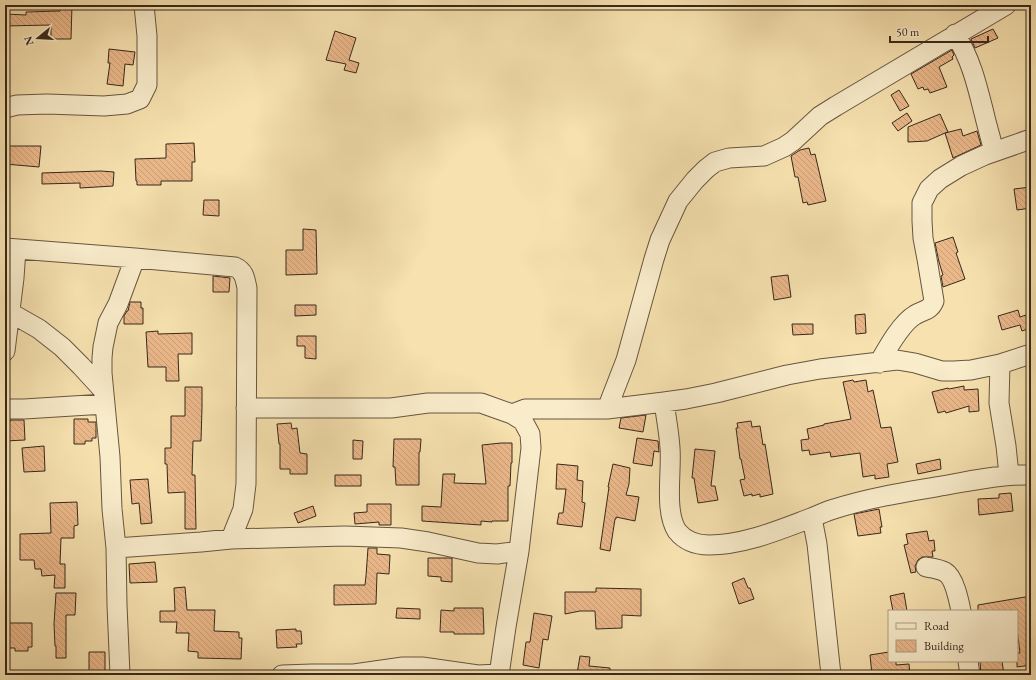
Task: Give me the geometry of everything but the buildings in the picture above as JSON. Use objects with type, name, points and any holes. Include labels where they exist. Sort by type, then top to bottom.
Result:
[{"type":"street","points":[[5,108],[17,105],[47,104],[104,106],[126,104],[140,99],[147,85],[144,5]]},
{"type":"street","points":[[607,409],[626,360],[660,240],[678,201],[695,180],[715,162],[728,158],[764,156],[784,147],[793,141],[820,116],[955,34],[1006,5]]},
{"type":"street","points":[[955,34],[968,57],[975,78],[994,152]]},
{"type":"street","points":[[879,362],[905,324],[914,315],[932,306],[934,301],[934,293],[923,238],[922,220],[922,203],[929,189],[940,179],[961,166],[1031,139]]},
{"type":"street","points":[[5,351],[11,313],[14,278],[11,248],[235,267],[240,269],[245,277],[247,288],[246,484],[242,509],[230,539]]},
{"type":"street","points":[[120,675],[116,548],[112,510],[110,457],[102,373],[103,347],[108,323],[118,304],[135,258]]},
{"type":"street","points":[[11,313],[39,329],[62,347],[81,366],[104,397]]},
{"type":"street","points":[[512,414],[525,409],[607,409],[686,399],[787,375],[820,369],[879,362],[897,360],[942,370],[954,371],[971,370],[1000,364],[1031,354]]},
{"type":"street","points":[[1000,364],[999,403],[1009,475]]},
{"type":"street","points":[[5,409],[24,409],[104,397]]},
{"type":"street","points":[[664,402],[670,448],[670,511],[678,532],[688,540],[698,545],[733,543],[764,535],[833,509],[881,497],[972,480],[1009,475],[1031,475]]},
{"type":"street","points":[[246,408],[391,408],[428,403],[482,403],[512,414],[523,421],[530,434],[530,448],[519,552],[499,675],[478,675],[422,667],[403,667],[354,674],[282,675]]},
{"type":"street","points":[[812,518],[817,544],[831,675]]},
{"type":"street","points":[[116,548],[230,539],[345,536],[401,538],[428,542],[478,553],[497,554],[519,552]]},
{"type":"street","points":[[926,567],[947,573],[956,593],[960,610]]},
{"type":"street","points":[[968,662],[970,675]]}]
